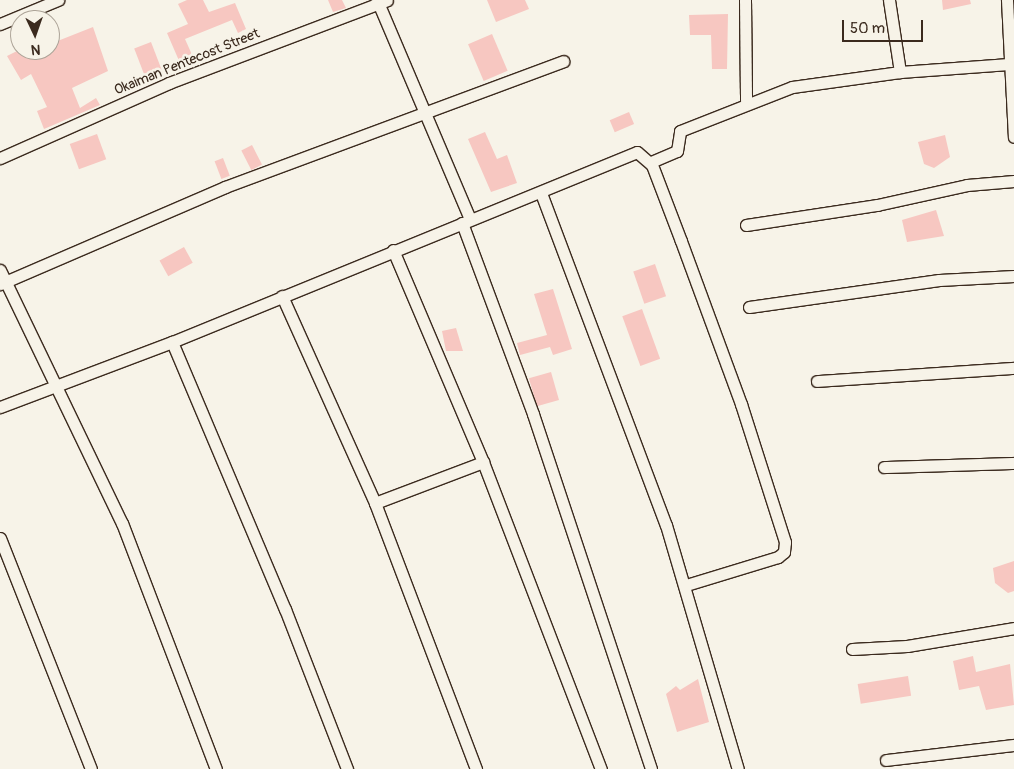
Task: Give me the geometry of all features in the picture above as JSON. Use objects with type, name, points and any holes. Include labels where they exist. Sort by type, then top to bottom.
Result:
[{"type":"street","points":[[0,24],[58,0]]},
{"type":"street","points":[[745,0],[746,103]]},
{"type":"street","points":[[889,0],[900,72]]},
{"type":"street","points":[[1007,0],[1014,137]]},
{"type":"street","points":[[381,1],[466,221],[533,414],[650,769]]},
{"type":"street","name":"Okaiman Pentecost Street","points":[[0,158],[169,83],[381,1]]},
{"type":"street","points":[[3,283],[225,187],[424,110],[563,61]]},
{"type":"street","points":[[653,161],[674,153],[680,131],[792,86],[900,72],[1009,64]]},
{"type":"street","points":[[0,407],[172,342],[393,250],[541,193],[637,152],[653,161],[741,404],[785,542],[784,552],[778,557],[686,585]]},
{"type":"street","points":[[746,224],[877,206],[967,185],[1014,181]]},
{"type":"street","points":[[541,193],[686,585],[738,769]]},
{"type":"street","points":[[393,250],[483,462],[601,769]]},
{"type":"street","points":[[0,270],[3,283],[52,386],[122,523],[216,769]]},
{"type":"street","points":[[749,307],[939,280],[1014,276]]},
{"type":"street","points":[[282,296],[375,503],[476,769]]},
{"type":"street","points":[[172,342],[285,609],[347,769]]},
{"type":"street","points":[[817,381],[1014,368]]},
{"type":"street","points":[[375,503],[483,462]]},
{"type":"street","points":[[884,468],[1014,463]]},
{"type":"street","points":[[0,538],[92,769]]},
{"type":"street","points":[[852,649],[907,646],[1014,628]]},
{"type":"street","points":[[886,760],[1014,745]]},
{"type":"building","points":[[187,0],[203,0],[209,12],[235,3],[246,29],[238,33],[232,20],[185,39],[193,57],[180,63],[167,33],[188,24],[178,4]]},
{"type":"building","points":[[328,0],[342,0],[346,8],[333,12]]},
{"type":"building","points":[[487,0],[525,0],[529,9],[496,22]]},
{"type":"building","points":[[942,0],[970,0],[971,4],[943,10]]},
{"type":"building","points":[[728,14],[727,69],[712,69],[711,35],[690,35],[689,15]]},
{"type":"building","points":[[93,27],[108,71],[72,88],[80,108],[96,98],[100,105],[44,129],[37,111],[47,107],[31,74],[21,80],[7,56],[10,54],[10,60],[60,60],[60,40]]},
{"type":"building","points":[[492,34],[508,71],[484,81],[468,44]]},
{"type":"building","points":[[151,42],[163,73],[146,79],[134,48]]},
{"type":"building","points":[[629,112],[634,124],[615,132],[610,120]]},
{"type":"building","points":[[485,132],[497,159],[507,155],[517,183],[491,192],[468,139]]},
{"type":"building","points":[[97,134],[106,159],[79,169],[70,144]]},
{"type":"building","points":[[945,135],[950,157],[934,168],[924,164],[918,142]]},
{"type":"building","points":[[252,145],[262,165],[251,170],[241,150]]},
{"type":"building","points":[[223,158],[230,176],[221,179],[215,161]]},
{"type":"building","points":[[936,210],[944,236],[907,242],[902,220]]},
{"type":"building","points":[[184,247],[193,263],[168,276],[160,261]]},
{"type":"building","points":[[655,264],[666,296],[644,304],[633,271]]},
{"type":"building","points":[[553,289],[572,349],[553,355],[550,347],[520,355],[517,343],[547,335],[534,294]]},
{"type":"building","points":[[642,309],[660,359],[640,366],[622,316]]},
{"type":"building","points":[[456,328],[463,351],[446,351],[442,331]]},
{"type":"building","points":[[551,372],[559,400],[537,406],[529,378]]},
{"type":"building","points":[[1014,561],[1014,591],[1008,593],[995,583],[993,568]]},
{"type":"building","points":[[973,656],[976,672],[1010,664],[1014,705],[986,710],[979,686],[959,690],[953,661]]},
{"type":"building","points":[[908,676],[911,696],[861,704],[858,684]]},
{"type":"building","points":[[698,679],[709,722],[677,732],[666,694],[676,686],[680,690]]}]
